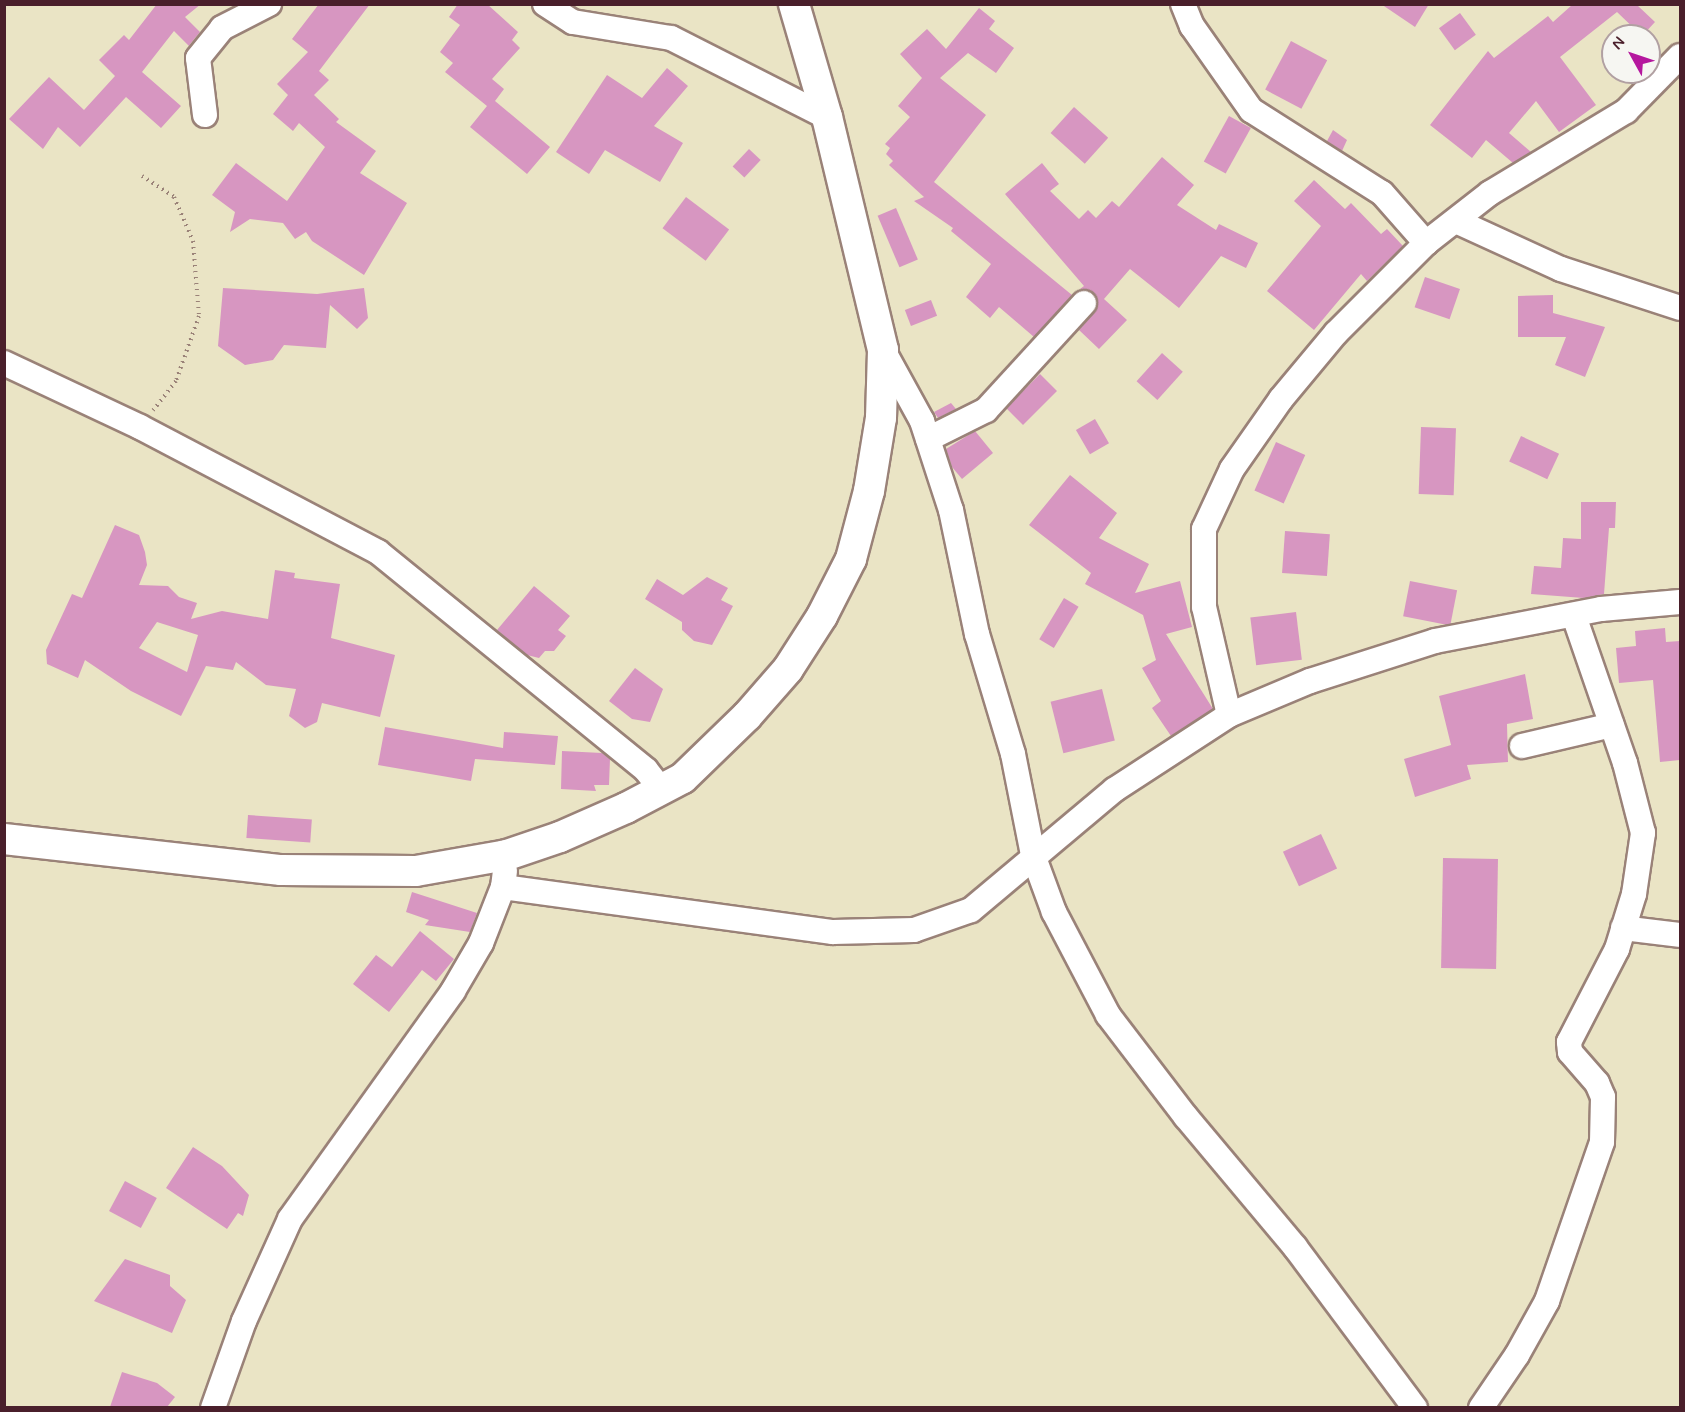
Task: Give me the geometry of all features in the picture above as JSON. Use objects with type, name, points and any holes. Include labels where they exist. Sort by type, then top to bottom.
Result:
[{"type":"main road","points":[[4,839],[281,870],[416,871],[507,855],[560,837],[683,778],[747,716],[788,669],[822,616],[851,559],[869,491],[881,418],[883,350],[827,117],[794,4]]},
{"type":"street","points":[[205,115],[198,58],[222,28],[269,4]]},
{"type":"street","points":[[545,4],[573,22],[671,38],[827,117]]},
{"type":"street","points":[[1183,4],[1192,26],[1251,110],[1382,193],[1425,243]]},
{"type":"street","points":[[1229,715],[1204,607],[1203,529],[1232,469],[1281,399],[1336,333],[1425,243],[1490,193],[1626,111],[1680,56]]},
{"type":"street","points":[[1456,221],[1561,269],[1680,308]]},
{"type":"street","points":[[928,439],[986,410],[1083,303]]},
{"type":"street","points":[[883,350],[922,421],[951,510],[977,634],[1013,754],[1033,855],[1054,912],[1108,1015],[1186,1117],[1295,1247],[1415,1407]]},
{"type":"street","points":[[4,363],[140,427],[378,552],[645,770],[661,789]]},
{"type":"street","points":[[503,887],[538,895],[833,932],[914,930],[971,910],[1005,885],[1033,855],[1114,790],[1229,715],[1310,681],[1435,641],[1601,609],[1680,602]]},
{"type":"street","points":[[1482,1407],[1517,1355],[1547,1301],[1602,1142],[1603,1097],[1597,1083],[1570,1052],[1569,1042],[1617,949],[1634,894],[1643,833],[1612,725],[1574,616]]},
{"type":"street","points":[[1522,746],[1612,725]]},
{"type":"street","points":[[213,1407],[244,1321],[290,1219],[453,991],[481,943],[503,887],[507,855]]},
{"type":"street","points":[[1623,928],[1680,935]]},
{"type":"path","points":[[140,427],[176,381],[199,316],[193,241],[174,196],[142,176]]},
{"type":"building","points":[[157,4],[201,4],[185,17],[200,32],[189,46],[174,31],[142,72],[181,106],[161,128],[126,97],[80,147],[58,127],[43,149],[9,119],[49,77],[84,110],[115,76],[99,60],[124,35],[129,40]]},
{"type":"building","points":[[319,4],[370,4],[319,71],[329,80],[314,95],[339,119],[336,122],[376,151],[360,173],[407,203],[364,275],[312,241],[306,232],[295,239],[283,223],[250,219],[230,232],[235,212],[212,195],[236,163],[287,201],[325,147],[299,123],[293,131],[273,114],[288,95],[277,84],[308,52],[292,39]]},
{"type":"building","points":[[458,4],[487,4],[518,32],[512,40],[520,48],[492,79],[504,89],[495,101],[550,147],[527,174],[470,127],[487,106],[445,72],[453,63],[440,52],[460,25],[449,17]]},
{"type":"building","points":[[1381,4],[1429,4],[1415,27]]},
{"type":"building","points":[[1572,5],[1637,5],[1655,22],[1653,24],[1630,24],[1617,12],[1560,57],[1596,105],[1559,132],[1536,101],[1509,133],[1531,152],[1513,163],[1486,140],[1472,158],[1430,125],[1488,51],[1494,58],[1548,16],[1553,22]]},
{"type":"building","points":[[979,8],[995,21],[989,29],[1014,48],[996,73],[968,53],[940,78],[986,115],[934,182],[1072,295],[1034,337],[999,307],[990,318],[966,297],[991,264],[951,231],[953,228],[914,201],[924,197],[889,165],[893,161],[886,154],[890,148],[885,144],[910,117],[898,106],[922,78],[900,54],[927,29],[946,49]]},
{"type":"building","points":[[1460,13],[1476,35],[1455,50],[1439,28]]},
{"type":"building","points":[[1291,41],[1327,60],[1301,109],[1265,90]]},
{"type":"building","points":[[667,68],[688,86],[654,126],[683,143],[660,182],[605,150],[589,174],[556,152],[607,75],[642,98]]},
{"type":"building","points":[[1074,107],[1108,138],[1085,164],[1051,133]]},
{"type":"building","points":[[1229,116],[1251,128],[1226,174],[1204,161]]},
{"type":"building","points":[[1333,130],[1347,140],[1342,151],[1327,141]]},
{"type":"building","points":[[749,149],[761,160],[744,177],[733,167]]},
{"type":"building","points":[[1162,157],[1194,185],[1177,205],[1216,230],[1219,224],[1258,243],[1246,268],[1221,256],[1179,308],[1130,269],[1104,299],[1127,320],[1099,349],[1079,330],[1095,312],[1097,298],[1093,292],[1080,289],[1084,286],[1005,194],[1042,163],[1059,184],[1050,191],[1079,219],[1088,210],[1096,218],[1112,201],[1119,207]]},
{"type":"building","points":[[1314,180],[1345,209],[1351,203],[1381,234],[1387,229],[1403,246],[1367,281],[1361,274],[1314,330],[1267,291],[1321,226],[1294,201]]},
{"type":"building","points":[[686,197],[729,229],[706,261],[663,228]]},
{"type":"building","points":[[896,208],[918,260],[899,267],[878,216]]},
{"type":"building","points":[[1425,277],[1460,289],[1450,319],[1415,307]]},
{"type":"building","points":[[223,288],[317,294],[364,288],[368,318],[357,329],[330,305],[326,348],[284,345],[273,360],[245,365],[218,346]]},
{"type":"building","points":[[1553,295],[1553,313],[1605,327],[1585,377],[1555,365],[1566,337],[1518,337],[1518,296]]},
{"type":"building","points":[[931,300],[937,316],[911,326],[905,310]]},
{"type":"building","points":[[1162,353],[1183,372],[1157,400],[1137,381]]},
{"type":"building","points":[[1040,374],[1057,391],[1023,425],[1006,408]]},
{"type":"building","points":[[951,403],[956,409],[938,418],[934,412]]},
{"type":"building","points":[[1095,419],[1109,443],[1090,454],[1076,430]]},
{"type":"building","points":[[1421,427],[1456,428],[1454,495],[1419,494]]},
{"type":"building","points":[[975,431],[993,453],[962,479],[952,467],[946,449]]},
{"type":"building","points":[[1521,436],[1559,454],[1547,479],[1509,461]]},
{"type":"building","points":[[1276,442],[1305,455],[1284,503],[1254,490]]},
{"type":"building","points":[[1070,475],[1117,513],[1099,538],[1149,564],[1135,593],[1180,581],[1192,627],[1166,634],[1213,709],[1171,736],[1152,708],[1161,701],[1142,668],[1156,660],[1143,615],[1085,584],[1091,573],[1029,525]]},
{"type":"building","points":[[1581,502],[1616,502],[1615,528],[1609,528],[1604,594],[1584,598],[1531,594],[1534,566],[1561,568],[1563,538],[1581,539]]},
{"type":"building","points":[[115,525],[139,535],[147,565],[139,585],[168,586],[179,597],[197,603],[191,619],[222,611],[268,619],[275,570],[295,573],[294,578],[340,584],[331,638],[395,655],[380,717],[322,703],[317,722],[305,728],[289,716],[296,689],[266,685],[236,662],[233,670],[206,666],[181,716],[131,691],[85,660],[78,678],[47,664],[46,650],[72,594],[82,598]],"holes":[[[157,622],[198,635],[187,672],[139,648]]]},
{"type":"building","points":[[1285,531],[1330,534],[1327,576],[1282,573]]},
{"type":"building","points":[[707,577],[728,588],[721,600],[733,606],[712,645],[694,641],[682,630],[682,622],[645,599],[657,579],[683,595]]},
{"type":"building","points":[[1410,581],[1457,590],[1450,625],[1403,616]]},
{"type":"building","points":[[534,586],[570,616],[558,630],[566,636],[554,651],[545,651],[539,658],[527,655],[497,630]]},
{"type":"building","points":[[1064,598],[1079,607],[1054,648],[1039,639]]},
{"type":"building","points":[[1296,612],[1302,660],[1256,665],[1250,618]]},
{"type":"building","points":[[1665,628],[1666,642],[1680,641],[1680,760],[1660,762],[1653,680],[1619,683],[1616,648],[1636,646],[1635,631]]},
{"type":"building","points":[[635,668],[663,689],[650,722],[632,719],[609,701]]},
{"type":"building","points":[[1525,674],[1533,719],[1507,724],[1508,762],[1467,765],[1471,779],[1415,797],[1404,759],[1451,745],[1439,696]]},
{"type":"building","points":[[1102,689],[1115,740],[1063,753],[1051,702]]},
{"type":"building","points":[[385,727],[503,748],[504,732],[558,736],[555,765],[475,759],[471,781],[378,765]]},
{"type":"building","points":[[562,751],[602,753],[610,759],[609,785],[594,785],[596,791],[561,789]]},
{"type":"building","points":[[248,815],[312,819],[310,842],[246,838]]},
{"type":"building","points":[[1321,834],[1337,868],[1299,886],[1283,852]]},
{"type":"building","points":[[1443,858],[1498,859],[1496,969],[1441,968]]},
{"type":"building","points":[[412,892],[477,913],[470,932],[425,925],[429,920],[406,912]]},
{"type":"building","points":[[420,931],[454,959],[436,981],[422,970],[389,1012],[353,984],[376,955],[392,967]]},
{"type":"building","points":[[193,1147],[222,1166],[249,1195],[243,1216],[238,1213],[227,1229],[166,1188]]},
{"type":"building","points":[[125,1181],[157,1198],[141,1228],[109,1211]]},
{"type":"building","points":[[125,1259],[170,1275],[170,1286],[186,1300],[172,1333],[94,1301]]},
{"type":"building","points":[[122,1372],[157,1383],[175,1397],[167,1407],[110,1407]]}]
